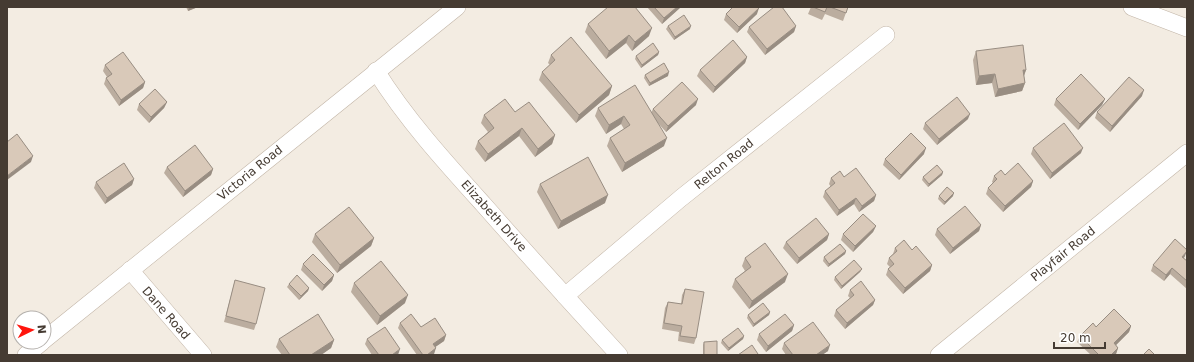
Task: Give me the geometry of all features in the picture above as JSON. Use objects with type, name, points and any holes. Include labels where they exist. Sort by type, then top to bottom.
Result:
[{"type":"street","name":"Victoria Road","points":[[52,334],[457,7]]},
{"type":"street","points":[[1132,7],[1187,28]]},
{"type":"street","name":"Relton Road","points":[[565,296],[681,198],[886,35]]},
{"type":"street","name":"Elizabeth Drive","points":[[376,71],[389,92],[443,159],[619,355]]},
{"type":"street","name":"Playfair Road","points":[[939,355],[1187,153]]},
{"type":"street","name":"Dane Road","points":[[130,270],[202,355]]},
{"type":"building","points":[[608,7],[635,7],[652,28],[635,42],[629,35],[609,51],[588,24]]},
{"type":"building","points":[[654,7],[677,7],[664,18]]},
{"type":"building","points":[[733,7],[759,8],[739,27],[726,14]]},
{"type":"building","points":[[774,7],[782,7],[796,26],[767,49],[749,27]]},
{"type":"building","points":[[813,7],[827,7],[825,12]]},
{"type":"building","points":[[830,7],[848,7],[846,13]]},
{"type":"building","points":[[684,15],[691,26],[675,37],[668,26]]},
{"type":"building","points":[[571,37],[612,86],[579,115],[542,72],[555,60],[551,55]]},
{"type":"building","points":[[733,40],[747,57],[715,87],[700,70]]},
{"type":"building","points":[[653,43],[659,52],[642,65],[636,56]]},
{"type":"building","points":[[1023,45],[1026,70],[1023,70],[1025,83],[998,89],[995,74],[979,76],[976,51]]},
{"type":"building","points":[[123,52],[145,82],[121,100],[106,78],[112,74],[105,65]]},
{"type":"building","points":[[664,63],[669,72],[650,83],[645,75]]},
{"type":"building","points":[[1081,74],[1105,99],[1080,124],[1056,99]]},
{"type":"building","points":[[1129,77],[1144,90],[1112,126],[1097,112]]},
{"type":"building","points":[[682,82],[698,99],[668,126],[653,109]]},
{"type":"building","points":[[635,85],[667,138],[625,163],[610,138],[630,125],[624,116],[609,125],[598,108]]},
{"type":"building","points":[[155,89],[167,102],[151,117],[139,104]]},
{"type":"building","points":[[957,97],[970,114],[939,139],[925,123]]},
{"type":"building","points":[[505,99],[515,112],[529,102],[555,135],[538,149],[522,128],[488,154],[478,141],[494,128],[484,115]]},
{"type":"building","points":[[1064,123],[1083,148],[1052,173],[1033,148]]},
{"type":"building","points":[[911,133],[926,148],[901,175],[885,159]]},
{"type":"building","points":[[17,134],[33,156],[7,176],[7,142]]},
{"type":"building","points":[[195,145],[213,169],[185,191],[167,167]]},
{"type":"building","points":[[588,157],[608,195],[561,221],[540,184]]},
{"type":"building","points":[[124,163],[134,179],[107,198],[96,182]]},
{"type":"building","points":[[1018,163],[1033,181],[1005,206],[988,188],[997,179],[994,176],[1001,170],[1005,175]]},
{"type":"building","points":[[937,165],[943,172],[929,184],[923,177]]},
{"type":"building","points":[[856,168],[876,195],[862,206],[856,198],[839,210],[825,191],[835,183],[831,178],[840,171],[844,177]]},
{"type":"building","points":[[947,187],[954,193],[945,202],[939,196]]},
{"type":"building","points":[[965,206],[981,225],[953,248],[937,229]]},
{"type":"building","points":[[349,207],[374,238],[340,265],[315,234]]},
{"type":"building","points":[[863,214],[876,226],[855,246],[843,234]]},
{"type":"building","points":[[816,218],[829,234],[799,258],[786,242]]},
{"type":"building","points":[[1175,239],[1187,250],[1182,257],[1187,261],[1187,281],[1172,268],[1166,275],[1153,265]]},
{"type":"building","points":[[904,240],[912,250],[916,246],[932,265],[905,288],[888,269],[894,264],[889,258],[897,251],[895,248]]},
{"type":"building","points":[[765,243],[788,274],[752,301],[735,279],[751,267],[745,258]]},
{"type":"building","points":[[840,244],[846,251],[829,264],[824,257]]},
{"type":"building","points":[[313,254],[334,275],[324,285],[303,264]]},
{"type":"building","points":[[854,260],[862,269],[842,286],[835,277]]},
{"type":"building","points":[[381,261],[408,295],[380,316],[354,283]]},
{"type":"building","points":[[297,275],[309,288],[301,296],[289,284]]},
{"type":"building","points":[[235,280],[265,288],[256,324],[226,316]]},
{"type":"building","points":[[861,281],[875,300],[847,323],[836,310],[854,295],[850,290]]},
{"type":"building","points":[[685,289],[704,292],[696,338],[680,336],[682,326],[664,323],[668,302],[682,304]]},
{"type":"building","points":[[763,303],[770,312],[754,324],[748,315]]},
{"type":"building","points":[[1114,309],[1131,326],[1114,343],[1118,348],[1111,355],[1099,355],[1080,336],[1093,323],[1096,327]]},
{"type":"building","points":[[318,314],[334,340],[311,355],[290,355],[279,339]]},
{"type":"building","points":[[411,314],[421,327],[435,318],[446,335],[433,344],[436,348],[427,355],[423,355],[400,323]]},
{"type":"building","points":[[785,314],[794,325],[768,346],[759,334]]},
{"type":"building","points":[[813,322],[830,345],[816,355],[793,355],[784,343]]},
{"type":"building","points":[[385,327],[400,349],[392,355],[379,355],[367,339]]},
{"type":"building","points":[[738,328],[744,336],[729,348],[722,340]]},
{"type":"building","points":[[717,341],[717,355],[704,355],[704,342]]},
{"type":"building","points":[[752,345],[758,354],[738,355]]},
{"type":"building","points":[[1149,349],[1155,355],[1143,355]]}]
